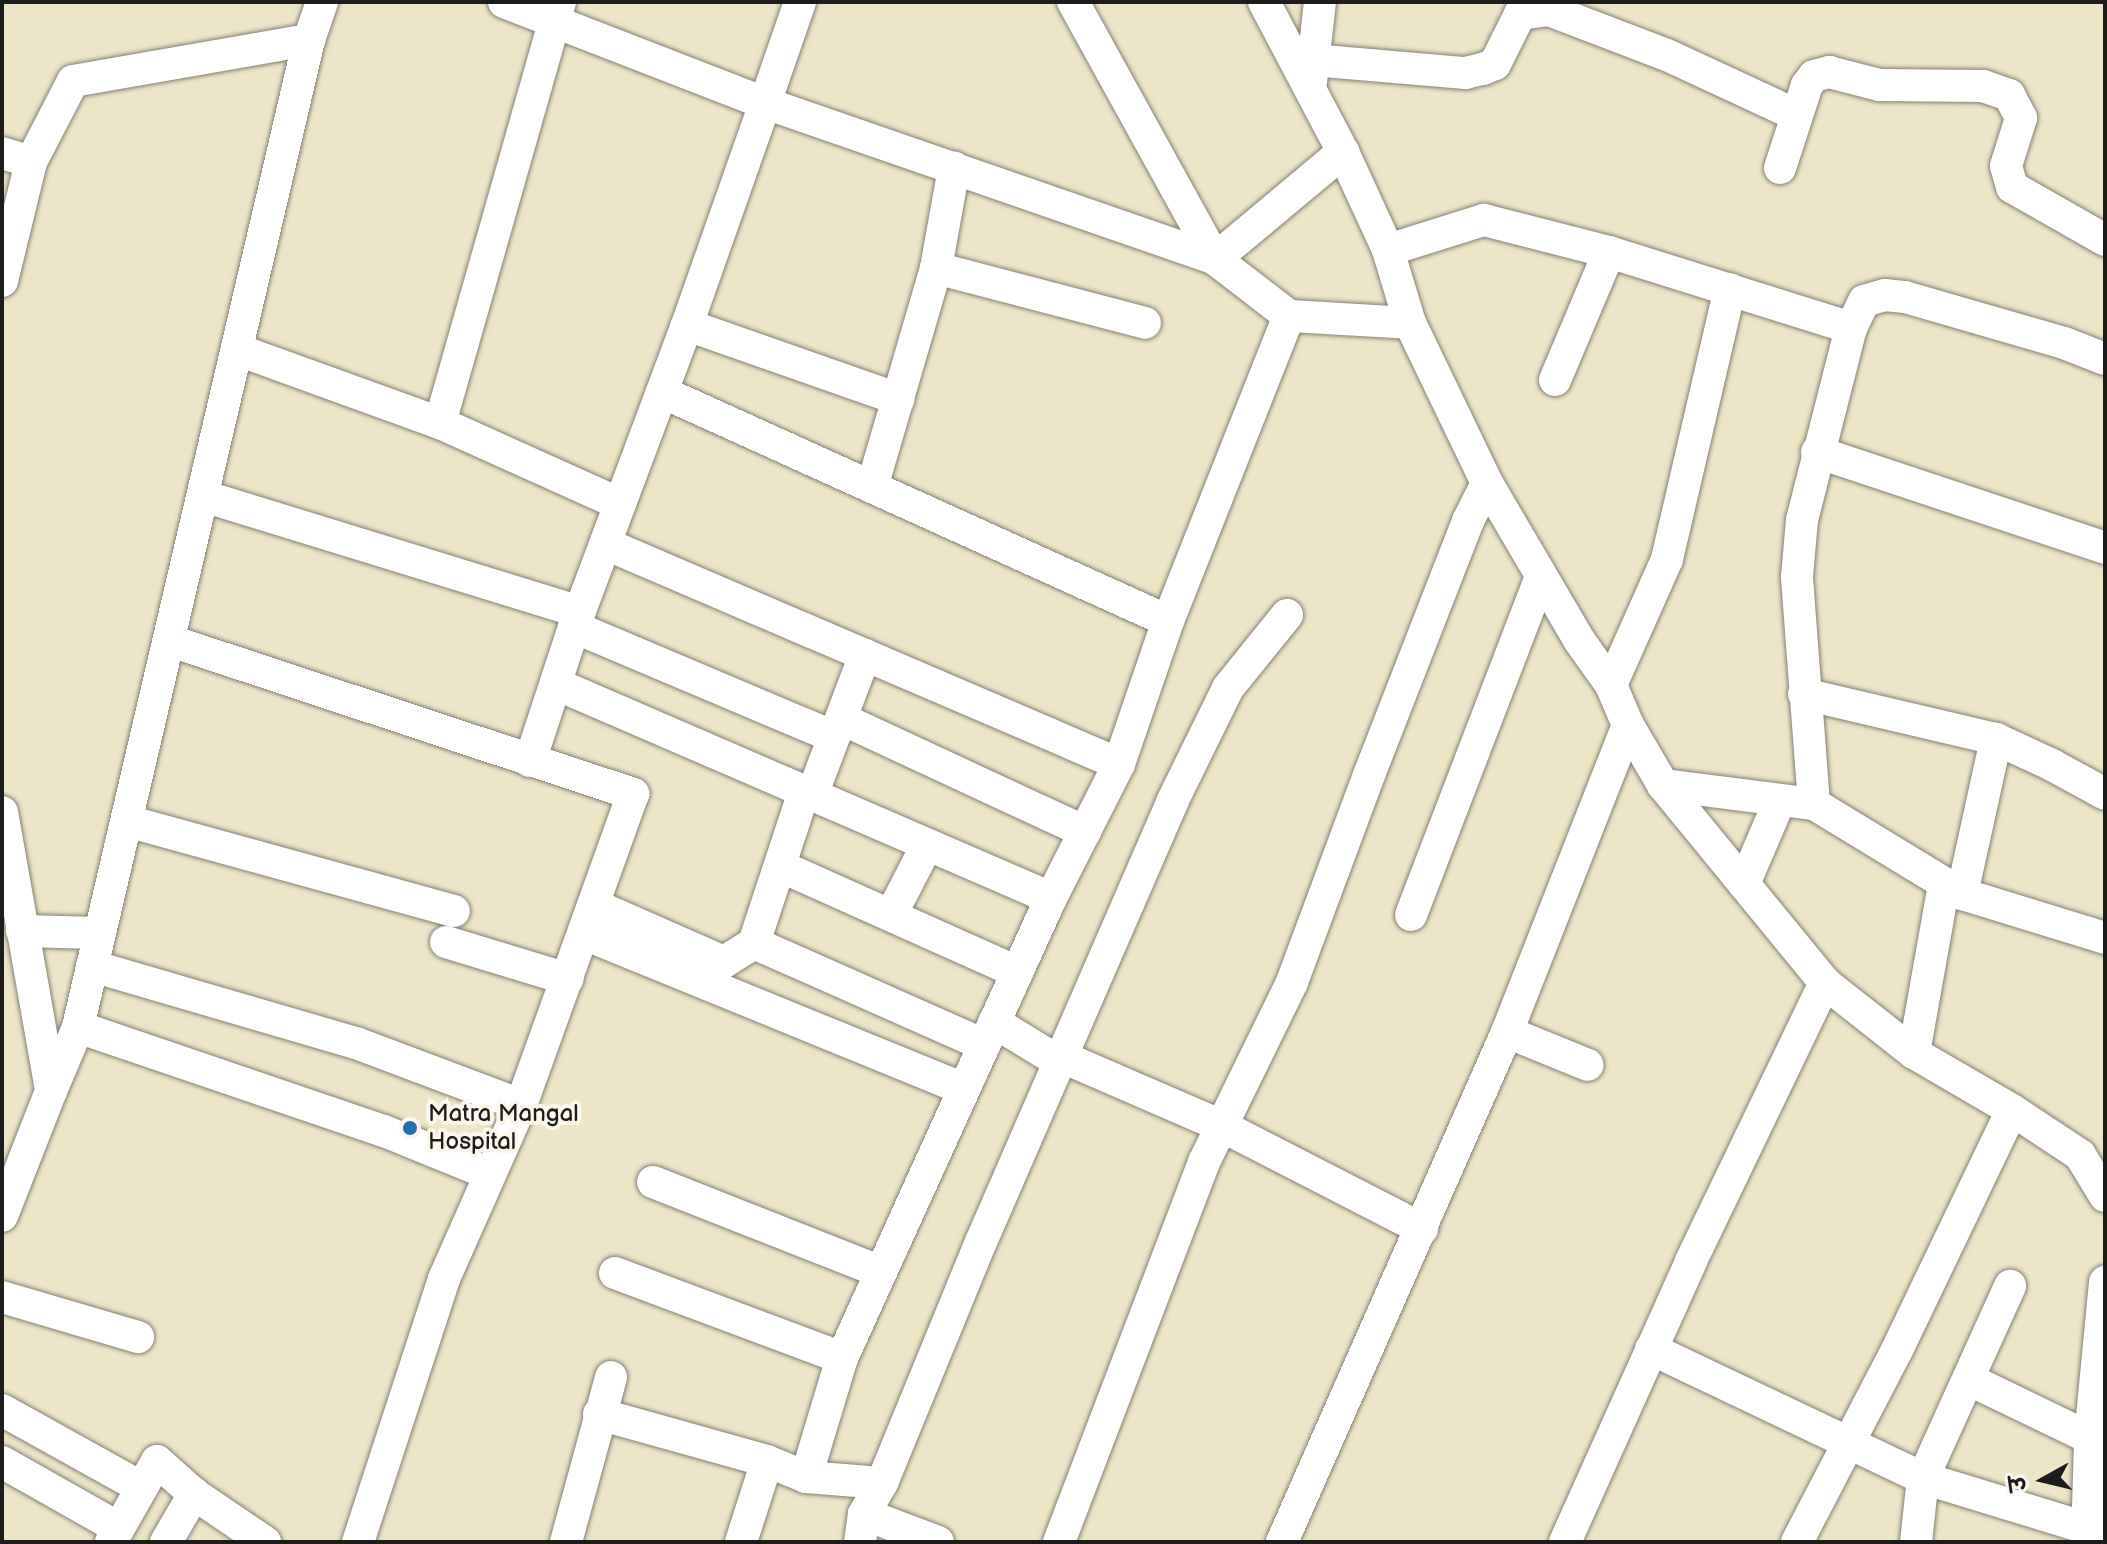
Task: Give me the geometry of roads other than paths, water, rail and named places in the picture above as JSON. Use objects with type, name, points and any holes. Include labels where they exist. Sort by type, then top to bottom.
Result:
[{"type":"street","points":[[2,1216],[78,1027],[127,821],[131,790],[171,641],[309,40],[322,2]]},
{"type":"street","points":[[504,2],[558,11],[765,103],[1215,259],[1289,316],[1410,323]]},
{"type":"street","points":[[530,761],[577,619],[687,325],[800,2]]},
{"type":"street","points":[[1073,2],[1215,259]]},
{"type":"street","points":[[1264,2],[1311,76],[1388,250],[1410,323],[1487,483],[1541,576],[1611,685],[1628,725],[1663,785],[1825,983],[1914,1053],[2012,1110],[2080,1155],[2105,1196]]},
{"type":"street","points":[[1311,76],[1320,2]]},
{"type":"street","points":[[1311,76],[1465,73],[1483,69],[1495,64],[1520,14],[1549,10],[1667,55],[1796,115]]},
{"type":"street","points":[[440,423],[558,11]]},
{"type":"street","points":[[2,281],[16,158],[73,81],[309,40]]},
{"type":"street","points":[[1780,168],[1807,85],[1814,76],[1829,72],[1879,85],[1983,86],[2009,95],[2021,118],[2006,166],[2012,187],[2105,240]]},
{"type":"street","points":[[1215,259],[1343,152]]},
{"type":"street","points":[[872,487],[936,268],[954,168]]},
{"type":"street","points":[[1388,250],[1484,220],[1609,252],[1851,328]]},
{"type":"street","points":[[1555,380],[1609,252]]},
{"type":"street","points":[[936,268],[1145,323]]},
{"type":"street","points":[[1611,685],[1667,559],[1730,289]]},
{"type":"street","points":[[1814,804],[1797,577],[1802,520],[1851,328],[1864,301],[1885,295],[1905,297],[2064,343],[2105,359]]},
{"type":"street","points":[[806,1477],[842,1358],[1051,898],[1119,764],[1168,621],[1289,316]]},
{"type":"street","points":[[687,325],[898,399]]},
{"type":"street","points":[[238,350],[440,423],[620,504]]},
{"type":"street","points":[[662,392],[1168,621]]},
{"type":"street","points":[[1817,452],[2105,548]]},
{"type":"street","points":[[1059,1542],[1204,1162],[1292,982],[1374,761],[1468,521],[1487,483]]},
{"type":"street","points":[[203,496],[577,619],[1085,832]]},
{"type":"street","points":[[606,544],[1119,764]]},
{"type":"street","points":[[1411,915],[1541,576]]},
{"type":"street","points":[[938,1542],[862,1528],[1059,1058],[1172,802],[1228,688],[1287,615]]},
{"type":"street","points":[[171,641],[633,794],[521,1105],[444,1279],[358,1542]]},
{"type":"street","points":[[589,919],[724,962],[754,943],[808,793],[838,728],[865,655]]},
{"type":"street","points":[[556,684],[1051,898]]},
{"type":"street","points":[[1804,694],[1996,739],[2105,794]]},
{"type":"street","points":[[1282,1542],[1507,1032],[1628,725]]},
{"type":"street","points":[[1914,1053],[1953,889],[1996,739]]},
{"type":"street","points":[[1663,785],[1814,804],[1953,889],[2105,938]]},
{"type":"street","points":[[1744,884],[1780,800]]},
{"type":"street","points":[[2,812],[51,1091]]},
{"type":"street","points":[[127,821],[450,926],[568,979]]},
{"type":"street","points":[[891,915],[927,845]]},
{"type":"street","points":[[780,866],[1017,972]]},
{"type":"street","points":[[589,919],[964,1089]]},
{"type":"street","points":[[22,931],[99,933]]},
{"type":"street","points":[[754,943],[1059,1058],[1222,1126],[1422,1229]]},
{"type":"street","points":[[92,966],[356,1043],[521,1105]]},
{"type":"street","points":[[1565,1542],[1651,1349],[1825,983]]},
{"type":"street","points":[[78,1027],[384,1131],[490,1174]]},
{"type":"street","points":[[1507,1032],[1588,1065]]},
{"type":"street","points":[[1797,1542],[1849,1443],[2012,1110]]},
{"type":"street","points":[[653,1182],[881,1272]]},
{"type":"street","points":[[615,1273],[842,1358]]},
{"type":"street","points":[[1651,1349],[1923,1478],[2087,1535],[2097,1434],[2105,1282]]},
{"type":"street","points":[[1916,1542],[1923,1478],[2010,1286]]},
{"type":"street","points":[[2,1297],[138,1337]]},
{"type":"street","points":[[566,1542],[611,1377]]},
{"type":"street","points":[[1970,1380],[2097,1434]]},
{"type":"street","points":[[2,1410],[142,1488]]},
{"type":"street","points":[[599,1414],[767,1461],[806,1477],[882,1483]]},
{"type":"street","points":[[2,1462],[114,1534],[157,1461],[194,1494],[265,1542]]},
{"type":"street","points":[[741,1542],[767,1461]]},
{"type":"street","points":[[166,1542],[194,1494]]},
{"type":"place","name":"Matra Mangal Hospital","points":[[410,1128]]}]
